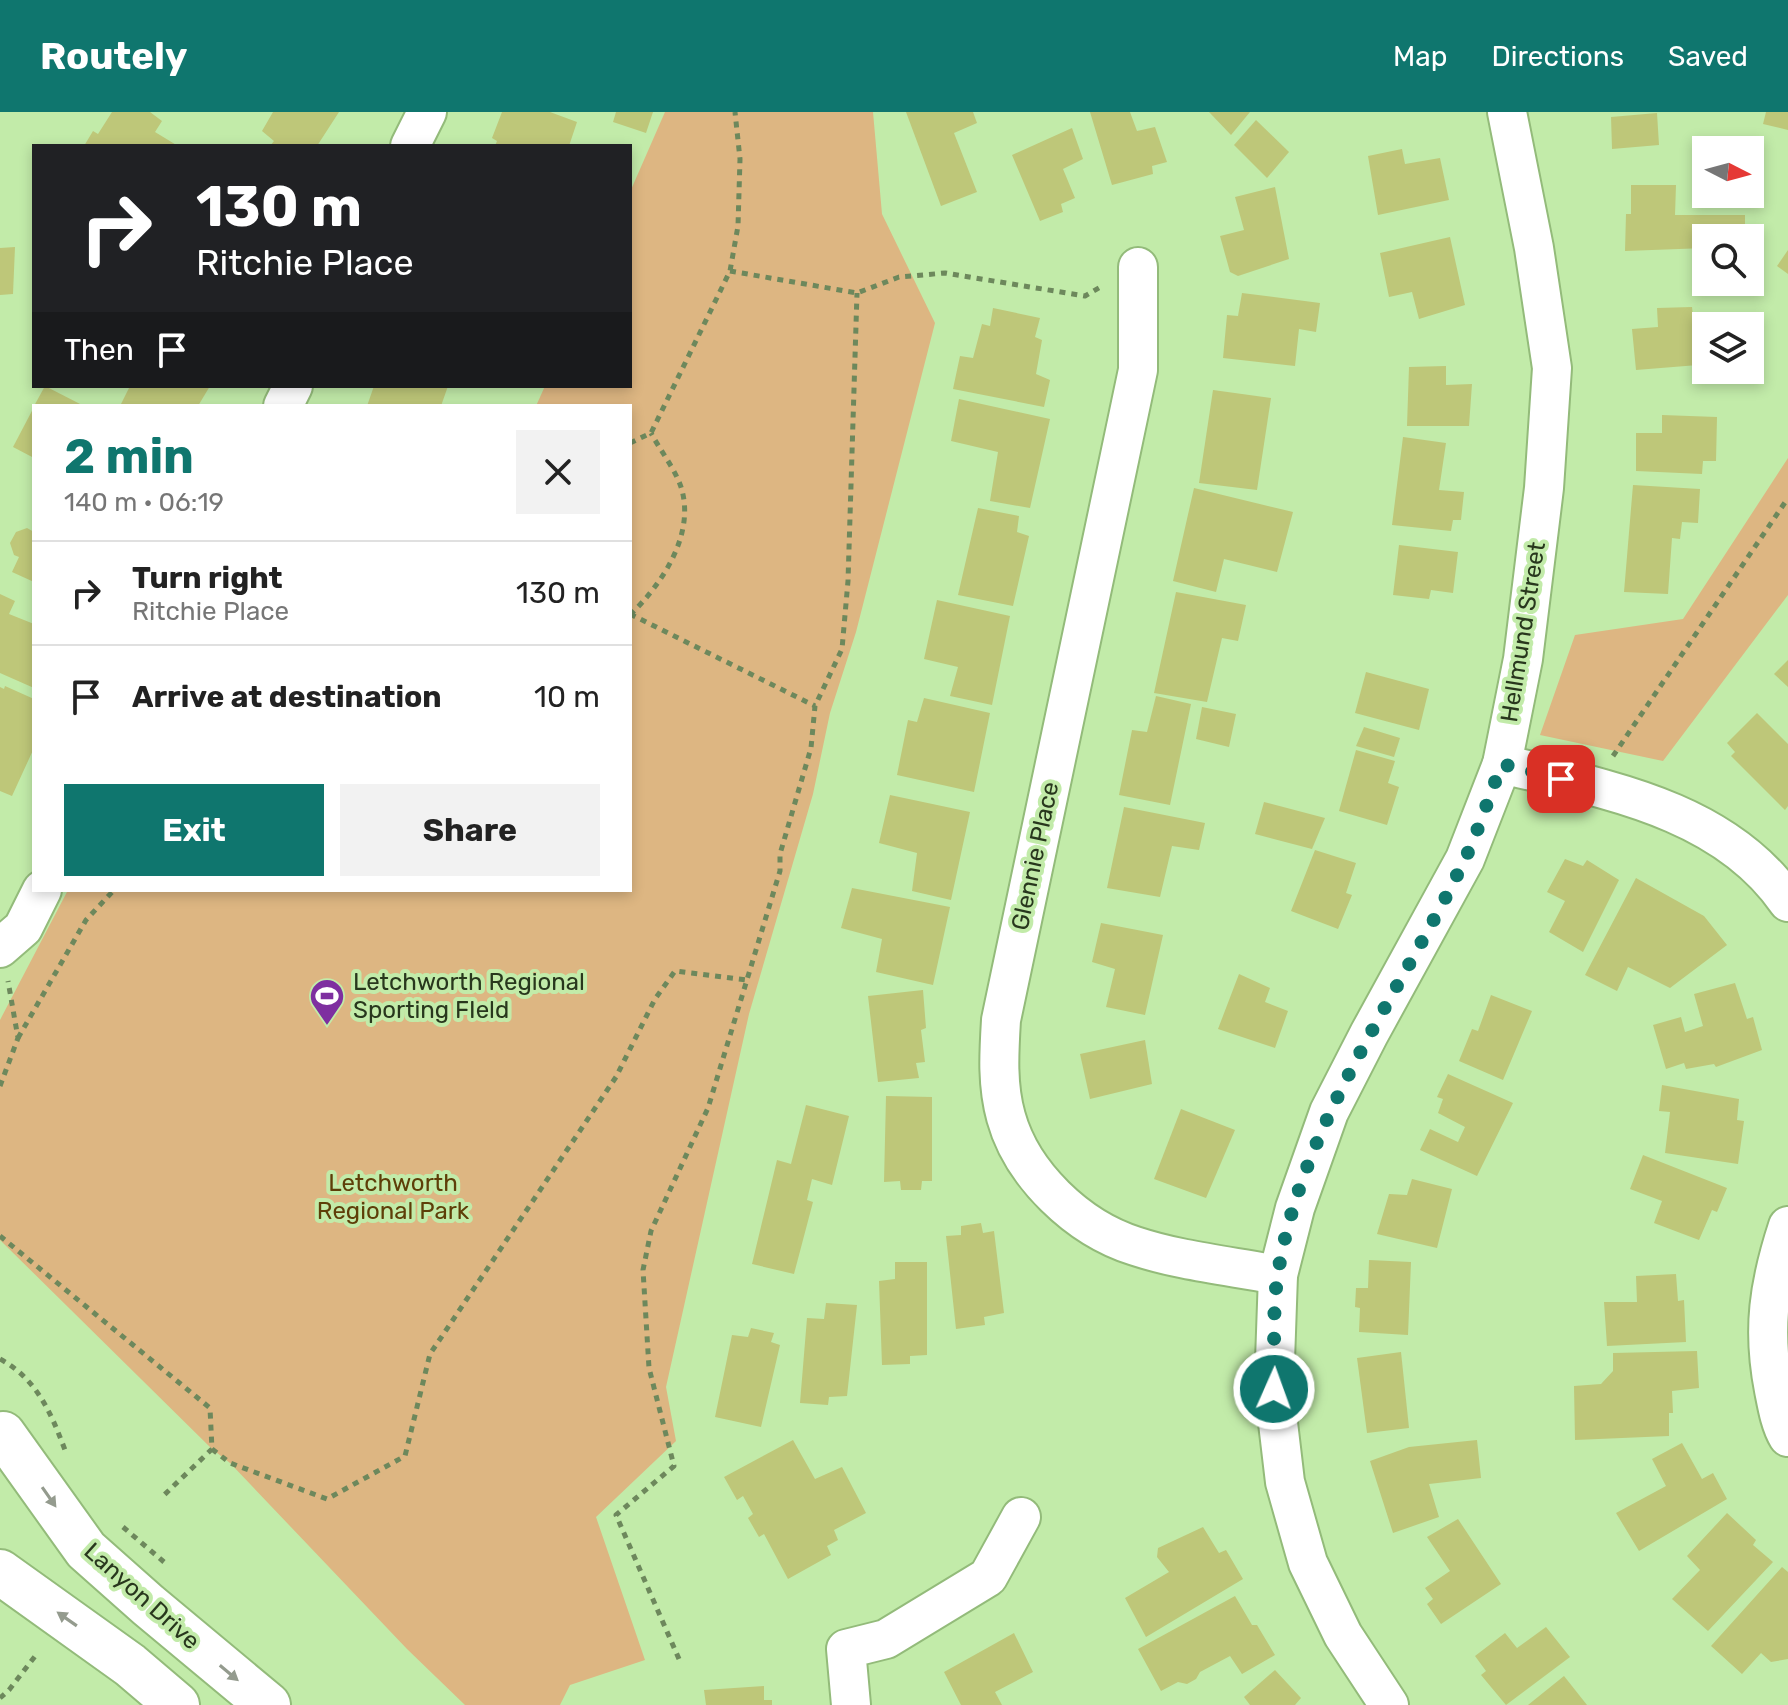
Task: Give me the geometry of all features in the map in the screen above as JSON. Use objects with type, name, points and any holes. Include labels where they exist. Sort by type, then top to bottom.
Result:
[{"type":"main road","points":[[0,1484],[6,1469],[2,1429]]},
{"type":"main road","name":"Lanyon Drive","points":[[2,1429],[86,1550],[268,1705]]},
{"type":"main road","points":[[0,1572],[130,1665],[177,1705]]},
{"type":"street","points":[[411,144],[427,112]]},
{"type":"street","name":"Hellmund Street","points":[[1389,1705],[1343,1635],[1308,1563],[1285,1482],[1274,1389],[1278,1275],[1295,1208],[1329,1112],[1465,859],[1502,764],[1527,628],[1544,488],[1552,368],[1534,248],[1507,112]]},
{"type":"street","name":"Glennie Place","points":[[1138,267],[1138,370],[1001,1020],[998,1070],[1006,1117],[1030,1165],[1061,1202],[1097,1229],[1134,1246],[1278,1275]]},
{"type":"street","points":[[1502,764],[1592,786],[1669,811],[1714,832],[1774,882],[1788,902]]},
{"type":"street","points":[[4,964],[41,892]]},
{"type":"street","points":[[1788,1226],[1775,1265],[1767,1311],[1767,1355],[1776,1401],[1788,1437]]},
{"type":"street","points":[[851,1705],[846,1649],[886,1639],[988,1577],[1021,1517]]},
{"type":"path","points":[[632,442],[651,433],[730,271],[738,226],[740,159],[735,112]]},
{"type":"path","points":[[730,271],[857,293],[899,277],[945,273],[1085,296],[1138,267]]},
{"type":"path","points":[[679,1659],[616,1515],[674,1466],[649,1368],[643,1270],[651,1231],[708,1108],[780,871],[780,854],[811,748],[815,706],[842,649],[848,581],[857,293]]},
{"type":"path","points":[[632,612],[648,597],[674,557],[686,516],[681,487],[651,433]]},
{"type":"path","points":[[1592,786],[1788,498]]},
{"type":"path","points":[[632,615],[815,706]]},
{"type":"path","points":[[0,1086],[18,1038],[86,920],[112,892]]},
{"type":"path","points":[[4,964],[18,1038]]},
{"type":"path","points":[[212,1449],[230,1463],[327,1499],[405,1456],[430,1354],[616,1077],[675,971],[747,980]]},
{"type":"path","points":[[0,1236],[210,1408],[212,1449],[161,1498]]},
{"type":"path","points":[[0,1359],[14,1367],[48,1405],[68,1456]]},
{"type":"path","points":[[121,1525],[167,1565]]},
{"type":"path","points":[[0,1698],[36,1655]]},
{"type":"green space","name":"Letchworth Regional Park","points":[[665,112],[873,112],[882,214],[935,323],[856,632],[830,713],[813,794],[749,1014],[666,1387],[676,1441],[596,1517],[645,1660],[570,1685],[560,1705],[465,1705],[407,1649],[230,1463],[212,1449],[0,1240],[0,1020],[67,892],[632,892],[632,404],[537,404],[544,388],[632,388],[632,187]]},
{"type":"green space","points":[[1788,458],[1788,595],[1663,761],[1540,735],[1575,635],[1683,619]]},
{"type":"building","points":[[112,112],[150,112],[162,121],[155,132],[175,144],[85,144],[93,131],[98,134]]},
{"type":"building","points":[[273,112],[339,112],[318,144],[272,144],[274,141],[262,131]]},
{"type":"building","points":[[502,112],[550,112],[577,122],[570,144],[496,144],[497,141],[492,138]]},
{"type":"building","points":[[616,112],[653,112],[646,133],[613,122]]},
{"type":"building","points":[[906,112],[973,112],[977,123],[954,133],[977,192],[941,206]]},
{"type":"building","points":[[1090,112],[1130,112],[1137,131],[1155,127],[1167,162],[1152,166],[1153,174],[1112,185]]},
{"type":"building","points":[[1209,112],[1250,112],[1231,135]]},
{"type":"building","points":[[1766,112],[1788,112],[1788,130],[1763,124]]},
{"type":"building","points":[[1657,113],[1659,145],[1612,149],[1611,117]]},
{"type":"building","points":[[1256,120],[1289,152],[1267,178],[1234,145]]},
{"type":"building","points":[[1072,128],[1083,159],[1063,169],[1075,198],[1061,204],[1063,212],[1040,221],[1012,155]]},
{"type":"building","points":[[1402,149],[1405,164],[1440,158],[1449,200],[1378,215],[1368,156]]},
{"type":"building","points":[[1631,185],[1676,185],[1675,215],[1745,215],[1745,224],[1692,224],[1692,249],[1625,251],[1626,214],[1631,214]]},
{"type":"building","points":[[1275,187],[1289,259],[1238,276],[1230,272],[1220,236],[1244,230],[1235,197]]},
{"type":"building","points":[[1450,237],[1465,305],[1419,319],[1412,292],[1389,297],[1380,253]]},
{"type":"building","points":[[15,247],[13,294],[0,295],[0,248]]},
{"type":"building","points":[[1788,250],[1788,274],[1777,266]]},
{"type":"building","points":[[1242,293],[1320,303],[1316,332],[1299,329],[1295,366],[1223,358],[1227,315],[1238,316]]},
{"type":"building","points":[[1692,307],[1692,365],[1636,370],[1632,329],[1658,327],[1657,308]]},
{"type":"building","points":[[993,308],[1040,318],[1035,337],[1042,340],[1036,374],[1050,380],[1044,407],[953,389],[960,356],[973,358],[982,324],[990,326]]},
{"type":"building","points":[[1446,366],[1446,385],[1472,384],[1469,426],[1407,426],[1409,367]]},
{"type":"building","points":[[44,388],[49,388],[80,404],[35,404]]},
{"type":"building","points":[[129,388],[209,388],[199,404],[121,404]]},
{"type":"building","points":[[373,388],[447,388],[442,404],[368,404]]},
{"type":"building","points":[[1213,390],[1271,398],[1257,490],[1199,483]]},
{"type":"building","points":[[959,399],[1050,419],[1030,508],[990,501],[998,452],[951,441]]},
{"type":"building","points":[[32,411],[32,457],[13,447]]},
{"type":"building","points":[[1662,415],[1717,417],[1716,461],[1703,461],[1702,474],[1636,471],[1636,433],[1662,433]]},
{"type":"building","points":[[1403,437],[1446,443],[1439,490],[1464,492],[1461,520],[1453,520],[1451,531],[1392,525]]},
{"type":"building","points":[[1633,485],[1700,489],[1698,523],[1682,522],[1680,539],[1672,538],[1668,594],[1624,592]]},
{"type":"building","points":[[1194,488],[1293,512],[1277,572],[1224,559],[1216,592],[1173,581]]},
{"type":"building","points":[[978,508],[1019,516],[1017,532],[1029,536],[1013,606],[958,595]]},
{"type":"building","points":[[27,528],[32,531],[32,581],[12,572],[19,557],[14,555],[10,543],[16,532]]},
{"type":"building","points":[[1399,545],[1458,552],[1453,593],[1431,590],[1429,599],[1393,595]]},
{"type":"building","points":[[1176,592],[1246,605],[1238,641],[1222,638],[1207,702],[1154,693]]},
{"type":"building","points":[[0,594],[15,601],[9,614],[32,623],[32,687],[0,673]]},
{"type":"building","points":[[937,600],[1010,616],[992,705],[950,696],[958,667],[924,659]]},
{"type":"building","points":[[1788,660],[1788,687],[1774,674]]},
{"type":"building","points":[[1366,672],[1429,689],[1419,730],[1355,713]]},
{"type":"building","points":[[5,686],[32,698],[32,752],[12,796],[0,791],[0,687],[4,689]]},
{"type":"building","points":[[1156,696],[1191,704],[1170,805],[1119,795],[1132,730],[1147,732]]},
{"type":"building","points":[[924,698],[990,713],[974,792],[897,775],[908,720],[917,722]]},
{"type":"building","points":[[1202,707],[1236,714],[1229,747],[1196,739]]},
{"type":"building","points":[[1757,713],[1788,744],[1788,806],[1785,810],[1731,756],[1735,752],[1727,743]]},
{"type":"building","points":[[1364,727],[1400,738],[1394,757],[1356,746]]},
{"type":"building","points":[[1356,750],[1395,761],[1388,783],[1399,787],[1387,825],[1339,811]]},
{"type":"building","points":[[890,795],[970,812],[951,900],[912,891],[917,853],[879,843]]},
{"type":"building","points":[[1264,802],[1325,818],[1312,849],[1255,834]]},
{"type":"building","points":[[1124,807],[1205,823],[1199,850],[1172,846],[1160,897],[1107,888]]},
{"type":"building","points":[[1315,850],[1356,863],[1346,893],[1352,895],[1338,929],[1291,911]]},
{"type":"building","points":[[1565,859],[1583,866],[1587,860],[1619,880],[1583,952],[1549,932],[1565,901],[1547,892]]},
{"type":"building","points":[[1636,878],[1704,916],[1727,945],[1670,988],[1628,967],[1617,991],[1585,975]]},
{"type":"building","points":[[852,888],[950,907],[933,985],[876,972],[882,939],[841,928]]},
{"type":"building","points":[[1101,923],[1163,935],[1145,1015],[1106,1007],[1115,969],[1092,962]]},
{"type":"building","points":[[1239,974],[1270,988],[1265,1002],[1288,1011],[1275,1048],[1218,1029]]},
{"type":"building","points":[[1735,983],[1747,1019],[1753,1017],[1762,1050],[1716,1067],[1714,1064],[1686,1069],[1684,1063],[1666,1069],[1653,1025],[1681,1017],[1685,1032],[1703,1026],[1694,994]]},
{"type":"building","points":[[923,990],[926,1028],[921,1030],[925,1062],[916,1063],[919,1078],[878,1082],[868,996]]},
{"type":"building","points":[[1491,995],[1532,1011],[1503,1080],[1459,1061],[1472,1029],[1478,1031]]},
{"type":"building","points":[[1145,1040],[1152,1084],[1090,1099],[1080,1054]]},
{"type":"building","points":[[1448,1074],[1513,1103],[1477,1176],[1420,1150],[1430,1129],[1458,1142],[1465,1127],[1438,1113],[1443,1099],[1437,1097]]},
{"type":"building","points":[[1662,1085],[1739,1099],[1737,1120],[1744,1121],[1738,1164],[1665,1153],[1670,1112],[1659,1111]]},
{"type":"building","points":[[886,1096],[932,1097],[932,1181],[922,1181],[921,1190],[901,1190],[900,1181],[884,1182]]},
{"type":"building","points":[[806,1105],[849,1116],[832,1185],[812,1179],[807,1200],[813,1202],[794,1274],[752,1264],[777,1160],[791,1164]]},
{"type":"building","points":[[1181,1109],[1235,1130],[1206,1198],[1154,1179]]},
{"type":"building","points":[[1643,1155],[1727,1188],[1717,1212],[1712,1210],[1699,1240],[1654,1223],[1662,1201],[1630,1189]]},
{"type":"building","points":[[1412,1179],[1452,1189],[1437,1248],[1377,1234],[1389,1194],[1407,1195]]},
{"type":"building","points":[[981,1223],[983,1233],[994,1231],[1004,1313],[984,1317],[985,1325],[956,1329],[946,1236],[961,1235],[961,1226]]},
{"type":"building","points":[[1369,1260],[1411,1262],[1408,1335],[1359,1332],[1360,1308],[1355,1307],[1356,1288],[1368,1288]]},
{"type":"building","points":[[895,1262],[927,1262],[927,1355],[910,1356],[910,1364],[882,1365],[879,1281],[895,1279]]},
{"type":"building","points":[[1676,1274],[1678,1301],[1684,1300],[1686,1342],[1607,1346],[1604,1302],[1637,1302],[1636,1276]]},
{"type":"building","points":[[826,1303],[857,1305],[847,1396],[829,1397],[828,1405],[800,1403],[807,1318],[824,1319]]},
{"type":"building","points":[[751,1328],[774,1333],[771,1342],[780,1345],[761,1427],[715,1417],[732,1335],[748,1337]]},
{"type":"building","points":[[1697,1351],[1699,1388],[1672,1391],[1673,1413],[1669,1413],[1669,1436],[1575,1440],[1574,1386],[1601,1384],[1613,1371],[1613,1353]]},
{"type":"building","points":[[1401,1352],[1409,1428],[1367,1433],[1357,1358]]},
{"type":"building","points":[[793,1440],[815,1479],[842,1467],[866,1513],[834,1530],[838,1540],[827,1546],[831,1555],[788,1579],[764,1534],[759,1537],[748,1518],[753,1514],[743,1496],[737,1500],[724,1477]]},
{"type":"building","points":[[1477,1440],[1481,1478],[1429,1484],[1439,1517],[1393,1533],[1370,1461],[1409,1447]]},
{"type":"building","points":[[1682,1443],[1702,1479],[1713,1473],[1727,1499],[1639,1551],[1616,1513],[1666,1486],[1652,1459]]},
{"type":"building","points":[[1727,1513],[1756,1540],[1753,1545],[1773,1562],[1708,1631],[1672,1599],[1700,1570],[1687,1556]]},
{"type":"building","points":[[1458,1519],[1501,1584],[1441,1624],[1427,1604],[1433,1599],[1425,1588],[1450,1571],[1427,1537]]},
{"type":"building","points":[[1203,1527],[1219,1553],[1226,1550],[1243,1579],[1146,1637],[1125,1598],[1169,1572],[1157,1557],[1158,1548]]},
{"type":"building","points":[[1782,1567],[1788,1572],[1788,1659],[1771,1662],[1761,1653],[1742,1674],[1711,1646]]},
{"type":"building","points":[[1235,1596],[1275,1655],[1242,1674],[1230,1656],[1200,1672],[1196,1679],[1187,1684],[1178,1682],[1161,1691],[1138,1649]]},
{"type":"building","points":[[1546,1627],[1570,1657],[1506,1705],[1481,1675],[1486,1671],[1475,1656],[1505,1633],[1517,1648]]},
{"type":"building","points":[[1014,1633],[1033,1672],[995,1692],[1002,1705],[961,1705],[944,1672]]},
{"type":"building","points":[[1275,1670],[1301,1698],[1295,1705],[1250,1705],[1244,1697]]},
{"type":"building","points":[[1564,1676],[1587,1705],[1528,1705]]},
{"type":"building","points":[[764,1686],[764,1700],[772,1700],[772,1705],[706,1705],[704,1690]]},
{"type":"place","name":"Letchworth Regional Sporting FIeld","points":[[327,1027]]},
{"type":"route","points":[[1274,1389],[1278,1275],[1295,1208],[1329,1112],[1465,859],[1502,764],[1561,779]]}]
